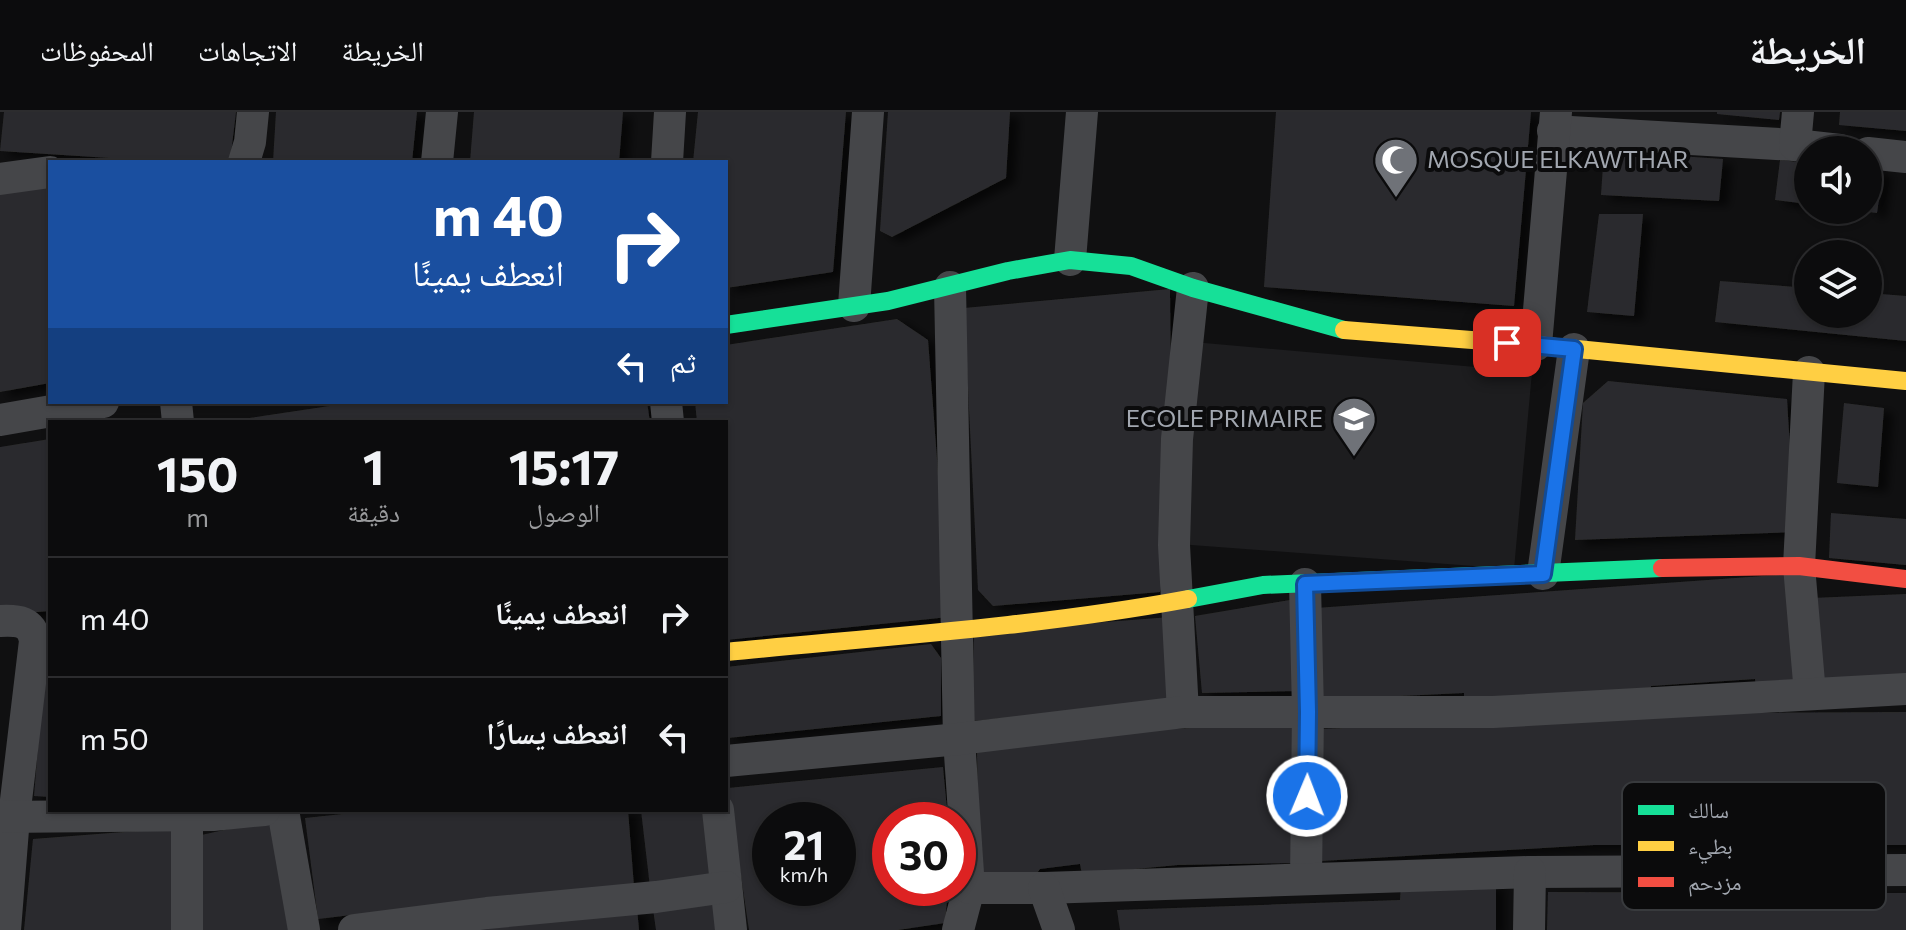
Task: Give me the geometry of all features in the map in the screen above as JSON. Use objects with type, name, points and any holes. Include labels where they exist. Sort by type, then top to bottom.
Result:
[{"type":"street","points":[[245,160],[253,112]]},
{"type":"street","points":[[437,160],[442,112]]},
{"type":"street","points":[[667,160],[670,112]]},
{"type":"street","points":[[854,306],[868,112]]},
{"type":"street","points":[[1070,260],[1082,112]]},
{"type":"street","points":[[1796,136],[1798,112]]},
{"type":"street","points":[[1536,345],[1554,121],[1794,145]]},
{"type":"street","points":[[1882,154],[1906,157]]},
{"type":"street","points":[[0,179],[48,172]]},
{"type":"street","points":[[728,325],[888,301],[1008,271],[1070,260],[1131,266],[1193,288],[1339,330],[1536,345],[1906,381]]},
{"type":"street","points":[[950,287],[959,739],[963,802]]},
{"type":"street","points":[[1183,712],[1174,545],[1177,439],[1193,288]]},
{"type":"street","points":[[1543,574],[1574,349]]},
{"type":"street","points":[[1809,372],[1799,566],[1810,694]]},
{"type":"street","points":[[0,420],[92,404]]},
{"type":"street","points":[[728,652],[1123,611],[1263,585],[1633,569],[1799,566],[1906,579]]},
{"type":"street","points":[[1305,584],[1308,712],[1306,879]]},
{"type":"street","points":[[0,621],[25,622],[34,632],[35,641],[7,817],[5,930]]},
{"type":"street","points":[[728,761],[959,739],[1183,712],[1493,712],[1906,689]]},
{"type":"street","points":[[7,817],[234,812]]},
{"type":"street","points":[[283,812],[304,930]]},
{"type":"street","points":[[718,812],[731,930]]},
{"type":"street","points":[[187,930],[204,814]]},
{"type":"street","points":[[1886,870],[1906,870]]},
{"type":"street","points":[[1529,930],[1530,872]]},
{"type":"street","points":[[976,888],[1622,872]]},
{"type":"street","points":[[354,930],[726,887]]},
{"type":"street","points":[[1044,888],[1059,930]]},
{"type":"street","points":[[958,930],[964,906]]},
{"type":"shaded area","name":"ECOLE PRIMAIRE","points":[[1193,342],[1532,372],[1514,569],[1178,544]]},
{"type":"building","points":[[4,112],[236,112],[230,160],[141,160],[0,151]]},
{"type":"building","points":[[276,112],[417,112],[412,160],[273,160]]},
{"type":"building","points":[[474,112],[623,112],[619,160],[470,160]]},
{"type":"building","points":[[698,112],[846,112],[833,272],[728,288],[728,160],[693,160]]},
{"type":"building","points":[[888,112],[1010,112],[1006,178],[892,237],[880,231]]},
{"type":"building","name":"MOSQUE ELKAWTHAR","points":[[1276,112],[1531,112],[1514,306],[1264,287]]},
{"type":"building","points":[[1717,112],[1780,112],[1779,120]]},
{"type":"building","points":[[1840,112],[1906,112],[1906,131],[1839,125]]},
{"type":"building","points":[[1604,151],[1723,159],[1719,201],[1601,195]]},
{"type":"building","points":[[1780,160],[1794,162],[1794,202],[1775,200]]},
{"type":"building","points":[[48,185],[48,383],[0,392],[0,194]]},
{"type":"building","points":[[1599,214],[1643,214],[1634,316],[1587,312]]},
{"type":"building","points":[[1720,281],[1794,287],[1794,328],[1882,328],[1882,294],[1906,296],[1906,341],[1715,322]]},
{"type":"building","points":[[1170,289],[1172,500],[1160,592],[993,606],[978,590],[964,308]]},
{"type":"building","points":[[897,319],[928,340],[949,617],[728,640],[728,420],[697,420],[695,404],[728,404],[728,345]]},
{"type":"building","points":[[1608,381],[1787,399],[1795,532],[1575,540],[1583,403]]},
{"type":"building","points":[[1844,403],[1884,408],[1878,487],[1837,483]]},
{"type":"building","points":[[343,404],[647,404],[650,420],[236,420]]},
{"type":"building","points":[[48,439],[48,611],[0,615],[0,447]]},
{"type":"building","points":[[1831,513],[1906,519],[1906,565],[1829,558]]},
{"type":"building","points":[[1792,574],[1801,685],[1756,687],[1755,679],[1651,686],[1648,697],[1464,705],[1464,693],[1317,700],[1316,608]]},
{"type":"building","points":[[1906,594],[1906,679],[1817,683],[1812,598]]},
{"type":"building","points":[[1296,599],[1297,691],[1202,693],[1195,616]]},
{"type":"building","points":[[1171,617],[1171,703],[972,721],[974,632]]},
{"type":"building","points":[[47,637],[48,637],[48,797],[34,796]]},
{"type":"building","points":[[931,644],[941,658],[941,716],[728,738],[728,667]]},
{"type":"building","points":[[1906,712],[1906,845],[1886,845],[1886,782],[1622,782],[1622,845],[1321,861],[1318,729],[1712,713]]},
{"type":"building","points":[[1303,722],[1295,863],[1178,865],[1082,874],[1080,864],[1040,869],[1035,876],[978,876],[977,739]]},
{"type":"building","points":[[943,767],[946,802],[872,802],[872,906],[946,906],[945,923],[898,930],[749,930],[728,788]]},
{"type":"building","points":[[361,812],[628,812],[634,887],[484,899],[318,919],[305,818]]},
{"type":"building","points":[[641,812],[705,812],[717,884],[650,887]]},
{"type":"building","points":[[282,817],[295,930],[196,930],[197,836]]},
{"type":"building","points":[[176,828],[174,930],[24,930],[33,839]]},
{"type":"building","points":[[1401,883],[1496,883],[1496,930],[1120,930],[1117,910],[1400,900]]},
{"type":"building","points":[[721,889],[727,930],[656,930],[652,902]]},
{"type":"building","points":[[1548,892],[1622,892],[1622,910],[1886,910],[1886,893],[1906,893],[1906,930],[1547,930]]},
{"type":"building","points":[[637,908],[639,930],[453,930]]},
{"type":"traffic: fast","points":[[728,325],[888,301],[1008,271],[1070,260],[1131,266],[1193,288],[1344,330]]},
{"type":"traffic: fast","points":[[1188,599],[1263,585],[1662,568]]},
{"type":"traffic: slow","points":[[1344,330],[1536,345],[1906,381]]},
{"type":"traffic: slow","points":[[728,652],[1016,624],[1188,599]]},
{"type":"traffic: jam","points":[[1662,568],[1799,566],[1906,579]]},
{"type":"place","name":"MOSQUE ELKAWTHAR","points":[[1396,199]]},
{"type":"place","name":"ECOLE PRIMAIRE","points":[[1354,458]]},
{"type":"route","points":[[1307,796],[1305,584],[1543,574],[1574,349],[1507,343]]}]
